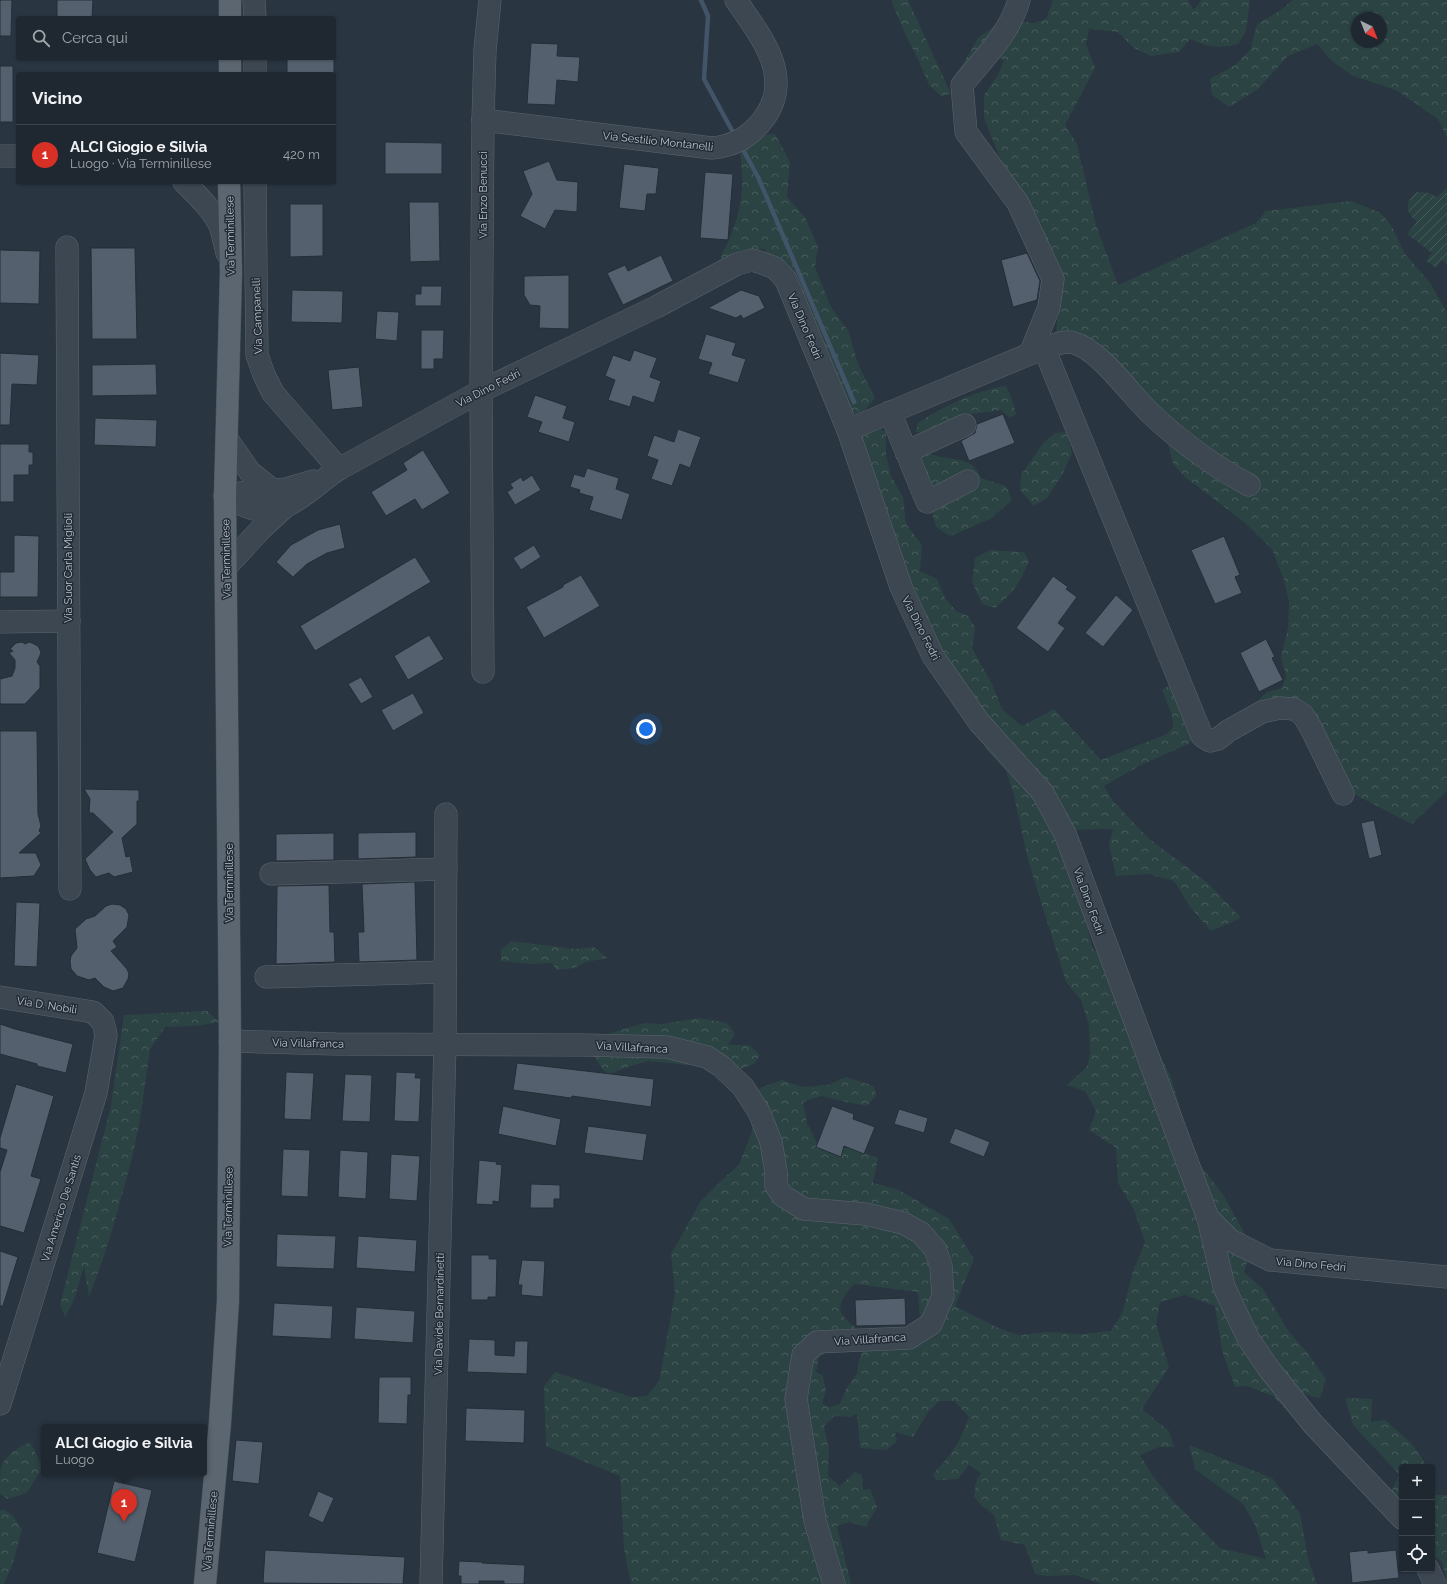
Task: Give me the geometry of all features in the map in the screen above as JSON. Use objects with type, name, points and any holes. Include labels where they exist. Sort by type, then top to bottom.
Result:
[{"type":"main road","points":[[230,0],[230,16]]},
{"type":"main road","name":"Via Terminillese","points":[[205,1584],[220,1423],[228,1301],[230,1041],[226,496],[231,272],[229,184]]},
{"type":"street","points":[[254,0],[254,16]]},
{"type":"street","name":"Via Enzo Benucci","points":[[484,672],[481,391],[483,120],[485,50],[490,0]]},
{"type":"street","name":"Via Sestilio Montanelli","points":[[483,120],[712,148],[728,146],[756,129],[769,113],[777,84],[776,71],[764,40],[736,0]]},
{"type":"street","points":[[1019,0],[1016,11],[1001,36],[962,85],[966,132],[1018,203],[1053,279],[1049,307],[1037,351],[1202,736],[1210,741],[1218,739],[1228,731],[1262,712],[1280,708],[1294,709],[1303,715],[1312,728],[1343,794]]},
{"type":"street","points":[[255,60],[255,72]]},
{"type":"street","points":[[0,156],[16,156]]},
{"type":"street","points":[[186,184],[200,197],[220,228],[231,272]]},
{"type":"street","name":"Via Campanelli","points":[[255,184],[257,355],[264,375],[273,393],[333,473]]},
{"type":"street","name":"Via Suor Carla Miglioli","points":[[67,247],[70,889]]},
{"type":"street","name":"Via Dino Fedri","points":[[226,496],[271,489],[286,489],[333,473],[481,391],[656,307],[737,264],[752,260],[775,268],[786,280],[848,430],[901,587],[933,656],[979,722],[1043,794],[1066,836],[1208,1218],[1230,1240],[1270,1260],[1447,1277]]},
{"type":"street","points":[[848,430],[1037,351],[1061,342],[1073,343],[1084,348],[1100,361],[1150,412],[1177,436],[1224,472],[1249,485]]},
{"type":"street","points":[[890,412],[927,502],[968,481]]},
{"type":"street","points":[[906,452],[965,424]]},
{"type":"street","points":[[227,439],[250,472],[271,489]]},
{"type":"street","name":"Via Dino Fedri","points":[[226,496],[254,509],[275,510],[288,505],[313,490],[333,473]]},
{"type":"street","name":"Via Dino Fedri","points":[[226,567],[262,528],[288,505]]},
{"type":"street","points":[[0,622],[69,621]]},
{"type":"street","name":"Via Davide Bernardinetti","points":[[431,1584],[445,1045],[446,814]]},
{"type":"street","points":[[271,874],[446,869]]},
{"type":"street","points":[[266,977],[445,972]]},
{"type":"street","name":"Via D. Nobili","points":[[0,997],[93,1012]]},
{"type":"street","name":"Via Americo De Santis","points":[[0,1404],[96,1093],[106,1035],[103,1022],[93,1012]]},
{"type":"street","name":"Via Villafranca","points":[[230,1041],[445,1045],[584,1044],[667,1047],[707,1057],[721,1066],[744,1087],[759,1112],[771,1142],[776,1171],[776,1186],[783,1196],[804,1209],[865,1214],[903,1223],[921,1233],[935,1249],[940,1266],[943,1296],[932,1324],[909,1338],[817,1342],[804,1355],[796,1399],[815,1521],[834,1584]]},
{"type":"street","points":[[1208,1218],[1224,1287],[1248,1338],[1269,1369],[1313,1424],[1399,1515]]},
{"type":"street","points":[[1429,1572],[1435,1584]]},
{"type":"green space","points":[[891,0],[908,0],[951,94],[941,96],[929,85]]},
{"type":"green space","points":[[1053,0],[1188,0],[1194,10],[1201,0],[1250,0],[1246,32],[1238,44],[1231,46],[1219,47],[1202,44],[1190,39],[1179,52],[1151,56],[1134,48],[1118,32],[1089,29],[1086,44],[1095,68],[1065,125],[1077,144],[1096,225],[1118,285],[1256,223],[1266,211],[1351,201],[1381,213],[1392,227],[1405,254],[1431,284],[1447,313],[1447,791],[1412,824],[1350,792],[1310,717],[1253,705],[1267,692],[1282,688],[1286,676],[1281,657],[1288,628],[1289,602],[1284,580],[1272,549],[1243,521],[1185,477],[1173,464],[1166,435],[1253,490],[1260,484],[1227,466],[1075,339],[1056,332],[1062,286],[1018,203],[984,118],[984,95],[998,75],[1004,60],[990,55],[955,77],[978,38],[1003,20],[1034,23],[1046,19]]},
{"type":"green space","points":[[1293,0],[1447,0],[1447,138],[1438,119],[1396,90],[1353,76],[1332,61],[1317,44],[1288,56],[1258,89],[1229,107],[1212,95],[1210,79],[1235,65],[1250,50],[1257,24],[1281,10]]},
{"type":"green space","points":[[775,134],[790,162],[787,197],[805,217],[818,247],[815,267],[831,307],[849,332],[858,364],[875,398],[859,417],[850,411],[773,263],[764,249],[748,250],[724,260],[720,257],[732,233],[741,198],[742,171],[740,152],[755,135]]},
{"type":"green space","points":[[1447,187],[1447,264],[1442,260],[1436,268],[1426,261],[1432,253],[1407,234],[1417,222],[1408,211],[1408,203],[1417,192],[1429,193],[1437,197]]},
{"type":"green space","points":[[1006,386],[1013,402],[1016,414],[1010,418],[1001,410],[973,414],[952,426],[934,433],[916,432],[918,423],[948,405],[984,391]]},
{"type":"green space","points":[[876,426],[886,432],[886,454],[891,476],[903,497],[906,524],[922,545],[920,571],[937,579],[945,598],[956,611],[968,616],[975,627],[972,648],[992,684],[1002,709],[1022,726],[1054,709],[1101,760],[1167,734],[1173,727],[1172,715],[1162,690],[1183,677],[1197,692],[1201,709],[1210,723],[1188,744],[1141,765],[1104,786],[1113,801],[1148,838],[1208,883],[1241,918],[1211,931],[1190,907],[1174,881],[1148,874],[1116,876],[1109,845],[1113,829],[1060,830],[1093,949],[1125,970],[1160,1055],[1171,1077],[1194,1157],[1224,1196],[1252,1247],[1244,1272],[1263,1289],[1289,1332],[1307,1352],[1326,1379],[1320,1398],[1313,1397],[1287,1387],[1298,1422],[1273,1396],[1246,1386],[1235,1387],[1222,1351],[1215,1306],[1185,1295],[1160,1302],[1156,1324],[1169,1367],[1142,1409],[1169,1431],[1174,1447],[1159,1447],[1140,1455],[1152,1475],[1176,1504],[1220,1548],[1266,1559],[1255,1525],[1243,1504],[1195,1469],[1189,1445],[1272,1478],[1300,1513],[1308,1559],[1317,1584],[1103,1584],[1074,1575],[1047,1576],[1035,1574],[1025,1545],[1001,1540],[994,1515],[983,1507],[974,1497],[976,1481],[981,1473],[969,1465],[958,1479],[936,1480],[933,1474],[955,1448],[969,1417],[954,1401],[939,1401],[929,1411],[913,1437],[895,1432],[897,1441],[886,1450],[860,1448],[857,1414],[850,1417],[834,1416],[824,1426],[829,1450],[828,1476],[840,1486],[855,1472],[862,1475],[863,1490],[870,1489],[877,1507],[866,1527],[849,1522],[837,1526],[851,1584],[631,1584],[624,1549],[620,1476],[546,1446],[544,1386],[555,1372],[632,1397],[647,1396],[659,1381],[675,1293],[671,1254],[700,1202],[739,1165],[754,1126],[755,1096],[760,1088],[782,1080],[802,1087],[828,1085],[846,1077],[874,1086],[876,1096],[867,1106],[821,1096],[803,1102],[807,1123],[818,1145],[856,1149],[878,1158],[873,1183],[897,1189],[949,1219],[974,1259],[955,1306],[996,1327],[1018,1335],[1047,1332],[1083,1334],[1111,1331],[1123,1311],[1133,1271],[1145,1242],[1134,1210],[1118,1183],[1116,1148],[1089,1130],[1096,1111],[1085,1091],[1067,1085],[1087,1067],[1090,1054],[1089,1026],[1081,1000],[1066,982],[1028,860],[1013,791],[1006,771],[986,749],[966,703],[940,656],[853,439]],"holes":[[[855,1284],[918,1292],[920,1319],[883,1341],[864,1347],[859,1360],[857,1374],[846,1389],[840,1404],[830,1407],[822,1404],[826,1391],[823,1376],[816,1372],[819,1357],[858,1330],[845,1318],[841,1310],[842,1302],[849,1290]]]},
{"type":"green space","points":[[1066,432],[1072,453],[1062,475],[1047,498],[1034,506],[1020,490],[1021,475],[1044,442],[1055,433]]},
{"type":"green space","points":[[929,453],[944,458],[959,460],[972,465],[977,470],[981,478],[1006,486],[1012,500],[990,519],[950,536],[936,527],[913,459]]},
{"type":"green space","points":[[990,550],[1024,552],[1029,561],[1015,587],[995,608],[982,604],[972,582],[975,558]]},
{"type":"green space","points":[[511,941],[575,949],[594,947],[607,958],[586,962],[574,968],[557,970],[551,963],[532,964],[501,961],[501,950]]},
{"type":"green space","points":[[207,1011],[219,1022],[195,1026],[165,1027],[150,1050],[140,1120],[132,1158],[103,1259],[89,1297],[84,1266],[74,1300],[65,1317],[60,1304],[111,1106],[124,1015]]},
{"type":"green space","points":[[699,1018],[727,1023],[735,1034],[728,1045],[749,1045],[760,1055],[754,1064],[739,1070],[648,1061],[607,1075],[593,1055],[611,1033],[644,1023],[661,1024]]},
{"type":"green space","points":[[1345,1398],[1372,1399],[1371,1422],[1385,1420],[1409,1441],[1419,1453],[1425,1464],[1399,1464],[1399,1474],[1353,1425]]},
{"type":"green space","points":[[30,1442],[41,1463],[41,1470],[27,1493],[8,1499],[0,1494],[1,1467],[9,1455]]},
{"type":"green space","points":[[1399,1474],[1399,1519],[1388,1500]]},
{"type":"green space","points":[[1435,1492],[1436,1495],[1447,1495],[1447,1584],[1439,1584],[1446,1579],[1442,1562],[1435,1556]]},
{"type":"green space","points":[[3,1509],[12,1515],[22,1529],[12,1566],[4,1584],[0,1584],[0,1511]]},
{"type":"building","points":[[0,0],[12,0],[11,36],[0,36]]},
{"type":"building","points":[[57,0],[93,0],[92,16],[57,16]]},
{"type":"building","points":[[531,43],[558,44],[557,56],[580,57],[578,82],[557,80],[555,105],[527,104]]},
{"type":"building","points":[[287,60],[334,60],[334,72],[287,72]]},
{"type":"building","points":[[0,66],[13,66],[13,122],[0,122]]},
{"type":"building","points":[[385,142],[442,143],[442,174],[385,174]]},
{"type":"building","points":[[549,161],[557,180],[578,182],[577,212],[555,210],[545,229],[520,216],[532,194],[523,171]]},
{"type":"building","points":[[624,164],[659,168],[656,194],[647,194],[645,211],[619,208]]},
{"type":"building","points":[[705,172],[733,174],[728,240],[700,238]]},
{"type":"building","points":[[409,202],[439,202],[440,261],[410,262]]},
{"type":"building","points":[[290,204],[323,204],[323,256],[290,257]]},
{"type":"building","points":[[91,248],[135,248],[137,339],[92,339]]},
{"type":"building","points":[[0,250],[40,251],[39,304],[0,303]]},
{"type":"building","points":[[1027,253],[1040,281],[1037,300],[1013,307],[1001,260]]},
{"type":"building","points":[[661,255],[673,281],[623,305],[607,273],[625,265],[628,271]]},
{"type":"building","points":[[569,275],[569,329],[539,328],[540,306],[530,305],[524,295],[524,276]]},
{"type":"building","points":[[421,286],[442,286],[441,306],[415,306],[415,294],[421,294]]},
{"type":"building","points":[[292,290],[343,291],[342,323],[291,322]]},
{"type":"building","points":[[741,290],[759,296],[765,308],[743,319],[741,315],[736,318],[708,308]]},
{"type":"building","points":[[377,311],[399,312],[397,341],[375,339]]},
{"type":"building","points":[[421,330],[444,330],[443,359],[434,359],[434,369],[421,369]]},
{"type":"building","points":[[706,334],[736,343],[732,355],[746,359],[738,383],[708,374],[712,363],[698,359]]},
{"type":"building","points":[[634,350],[657,358],[650,377],[661,381],[654,403],[633,396],[630,407],[608,400],[615,380],[605,376],[613,355],[630,361]]},
{"type":"building","points":[[0,353],[39,355],[37,385],[12,384],[10,425],[0,425]]},
{"type":"building","points":[[156,364],[157,395],[92,396],[92,365]]},
{"type":"building","points":[[359,367],[363,407],[332,410],[328,370]]},
{"type":"building","points":[[535,395],[567,406],[563,418],[575,422],[569,442],[538,432],[542,422],[527,417]]},
{"type":"building","points":[[1003,414],[1015,443],[969,461],[961,441],[975,433],[977,424]]},
{"type":"building","points":[[95,418],[157,420],[156,447],[94,445]]},
{"type":"building","points":[[678,429],[701,437],[690,468],[680,464],[672,486],[651,479],[658,460],[647,456],[654,435],[674,442]]},
{"type":"building","points":[[0,444],[29,444],[29,452],[33,452],[33,465],[29,465],[29,475],[14,475],[14,502],[0,502]]},
{"type":"building","points":[[423,450],[450,493],[422,510],[415,499],[386,516],[371,492],[407,470],[403,463]]},
{"type":"building","points":[[587,468],[619,478],[616,489],[630,494],[622,520],[589,510],[593,497],[579,493],[580,490],[570,487],[574,474],[584,477]]},
{"type":"building","points":[[532,475],[541,490],[515,505],[507,492],[513,488],[510,484],[521,477],[523,481]]},
{"type":"building","points":[[340,524],[345,548],[327,553],[307,564],[293,577],[276,562],[291,545],[318,530]]},
{"type":"building","points":[[14,535],[39,536],[38,597],[0,597],[0,572],[14,572]]},
{"type":"building","points":[[1224,536],[1240,575],[1235,577],[1242,593],[1215,604],[1191,550]]},
{"type":"building","points":[[534,545],[541,557],[521,570],[513,558]]},
{"type":"building","points":[[415,557],[431,582],[315,651],[300,626]]},
{"type":"building","points":[[581,575],[600,606],[544,638],[526,607],[563,587],[563,585]]},
{"type":"building","points":[[1053,576],[1068,587],[1066,589],[1077,597],[1058,623],[1065,628],[1048,652],[1016,628]]},
{"type":"building","points":[[1116,595],[1133,610],[1103,647],[1085,633]]},
{"type":"building","points":[[429,635],[444,659],[408,680],[394,656]]},
{"type":"building","points":[[1266,639],[1275,657],[1272,658],[1283,680],[1259,692],[1240,653]]},
{"type":"building","points":[[22,642],[25,644],[29,642],[32,643],[38,646],[40,650],[41,653],[37,662],[40,666],[40,688],[25,704],[0,704],[0,679],[12,676],[15,668],[15,660],[9,653],[13,651],[10,649],[16,643]]},
{"type":"building","points":[[361,677],[373,697],[361,704],[348,684]]},
{"type":"building","points":[[413,693],[424,713],[393,731],[381,710]]},
{"type":"building","points":[[0,731],[37,731],[38,814],[41,826],[39,831],[41,833],[19,853],[36,853],[41,865],[34,876],[0,878]]},
{"type":"building","points":[[84,789],[139,790],[139,801],[137,801],[137,824],[122,838],[126,857],[130,856],[133,872],[114,877],[109,873],[96,877],[90,870],[85,859],[113,832],[93,813],[89,813],[90,799]]},
{"type":"building","points":[[1374,820],[1382,855],[1369,859],[1361,823]]},
{"type":"building","points":[[416,832],[416,857],[358,859],[358,833]]},
{"type":"building","points":[[334,833],[334,860],[276,861],[276,834]]},
{"type":"building","points":[[415,882],[417,960],[359,962],[358,932],[364,932],[362,884]]},
{"type":"building","points":[[329,885],[330,932],[334,932],[335,962],[276,964],[277,886]]},
{"type":"building","points":[[16,902],[40,903],[37,967],[14,966]]},
{"type":"building","points":[[112,904],[120,905],[126,909],[129,915],[127,927],[113,941],[117,947],[111,951],[127,969],[129,974],[128,979],[123,988],[113,991],[104,987],[95,978],[89,980],[77,976],[71,969],[70,961],[71,956],[77,948],[75,929],[86,919],[95,916],[106,906]]},
{"type":"building","points":[[0,1024],[73,1044],[66,1073],[37,1066],[37,1064],[0,1054]]},
{"type":"building","points":[[517,1063],[654,1079],[651,1107],[572,1096],[571,1098],[513,1090]]},
{"type":"building","points":[[286,1072],[314,1073],[311,1120],[284,1119]]},
{"type":"building","points":[[396,1072],[416,1073],[415,1078],[421,1078],[419,1122],[394,1121]]},
{"type":"building","points":[[345,1074],[372,1075],[370,1122],[342,1121]]},
{"type":"building","points":[[16,1084],[54,1096],[31,1176],[41,1179],[24,1233],[0,1226],[0,1172],[7,1150],[0,1148],[0,1138]]},
{"type":"building","points":[[503,1106],[561,1119],[556,1146],[498,1134]]},
{"type":"building","points":[[832,1106],[854,1114],[853,1119],[875,1127],[864,1154],[844,1146],[841,1157],[816,1147]]},
{"type":"building","points":[[899,1109],[928,1118],[924,1133],[894,1124]]},
{"type":"building","points":[[588,1126],[647,1134],[643,1161],[584,1153]]},
{"type":"building","points":[[955,1128],[990,1142],[984,1157],[949,1143]]},
{"type":"building","points":[[283,1149],[310,1150],[308,1197],[281,1196]]},
{"type":"building","points":[[340,1150],[368,1152],[366,1199],[338,1197]]},
{"type":"building","points":[[391,1154],[420,1156],[417,1201],[389,1199]]},
{"type":"building","points":[[479,1160],[497,1162],[496,1164],[502,1165],[499,1202],[493,1201],[493,1205],[476,1204]]},
{"type":"building","points":[[531,1184],[560,1185],[560,1199],[554,1199],[554,1208],[530,1208]]},
{"type":"building","points":[[277,1234],[336,1236],[334,1269],[276,1267]]},
{"type":"building","points":[[358,1236],[417,1240],[415,1272],[356,1268]]},
{"type":"building","points":[[0,1251],[18,1257],[3,1306],[0,1306]]},
{"type":"building","points":[[471,1255],[489,1255],[489,1259],[497,1259],[496,1297],[488,1297],[488,1300],[471,1300]]},
{"type":"building","points":[[522,1260],[545,1261],[543,1297],[521,1295],[522,1285],[518,1285]]},
{"type":"building","points":[[905,1298],[906,1325],[856,1326],[855,1300]]},
{"type":"building","points":[[274,1303],[333,1306],[331,1339],[272,1336]]},
{"type":"building","points":[[356,1307],[415,1311],[413,1343],[354,1339]]},
{"type":"building","points":[[469,1339],[495,1340],[495,1355],[514,1356],[515,1341],[528,1341],[527,1374],[467,1372]]},
{"type":"building","points":[[379,1377],[411,1377],[411,1395],[408,1395],[407,1424],[378,1423]]},
{"type":"building","points":[[466,1408],[525,1410],[524,1443],[465,1441]]},
{"type":"building","points":[[236,1440],[263,1442],[259,1484],[232,1481]]},
{"type":"building","points":[[114,1481],[152,1490],[135,1562],[97,1553]]},
{"type":"building","points":[[318,1491],[334,1498],[323,1523],[308,1516]]},
{"type":"building","points":[[265,1550],[405,1557],[403,1584],[263,1583]]},
{"type":"building","points":[[1368,1550],[1368,1553],[1396,1550],[1399,1578],[1352,1583],[1349,1552]]},
{"type":"building","points":[[459,1561],[525,1565],[524,1584],[504,1584],[504,1581],[479,1581],[479,1584],[461,1584],[461,1576],[458,1576]]},
{"type":"waterway","points":[[701,0],[708,16],[704,79],[735,136]]},
{"type":"waterway","points":[[741,146],[758,177],[854,402]]},
{"type":"place","name":"ALCI Giogio e Silvia","points":[[124,1522]]}]
